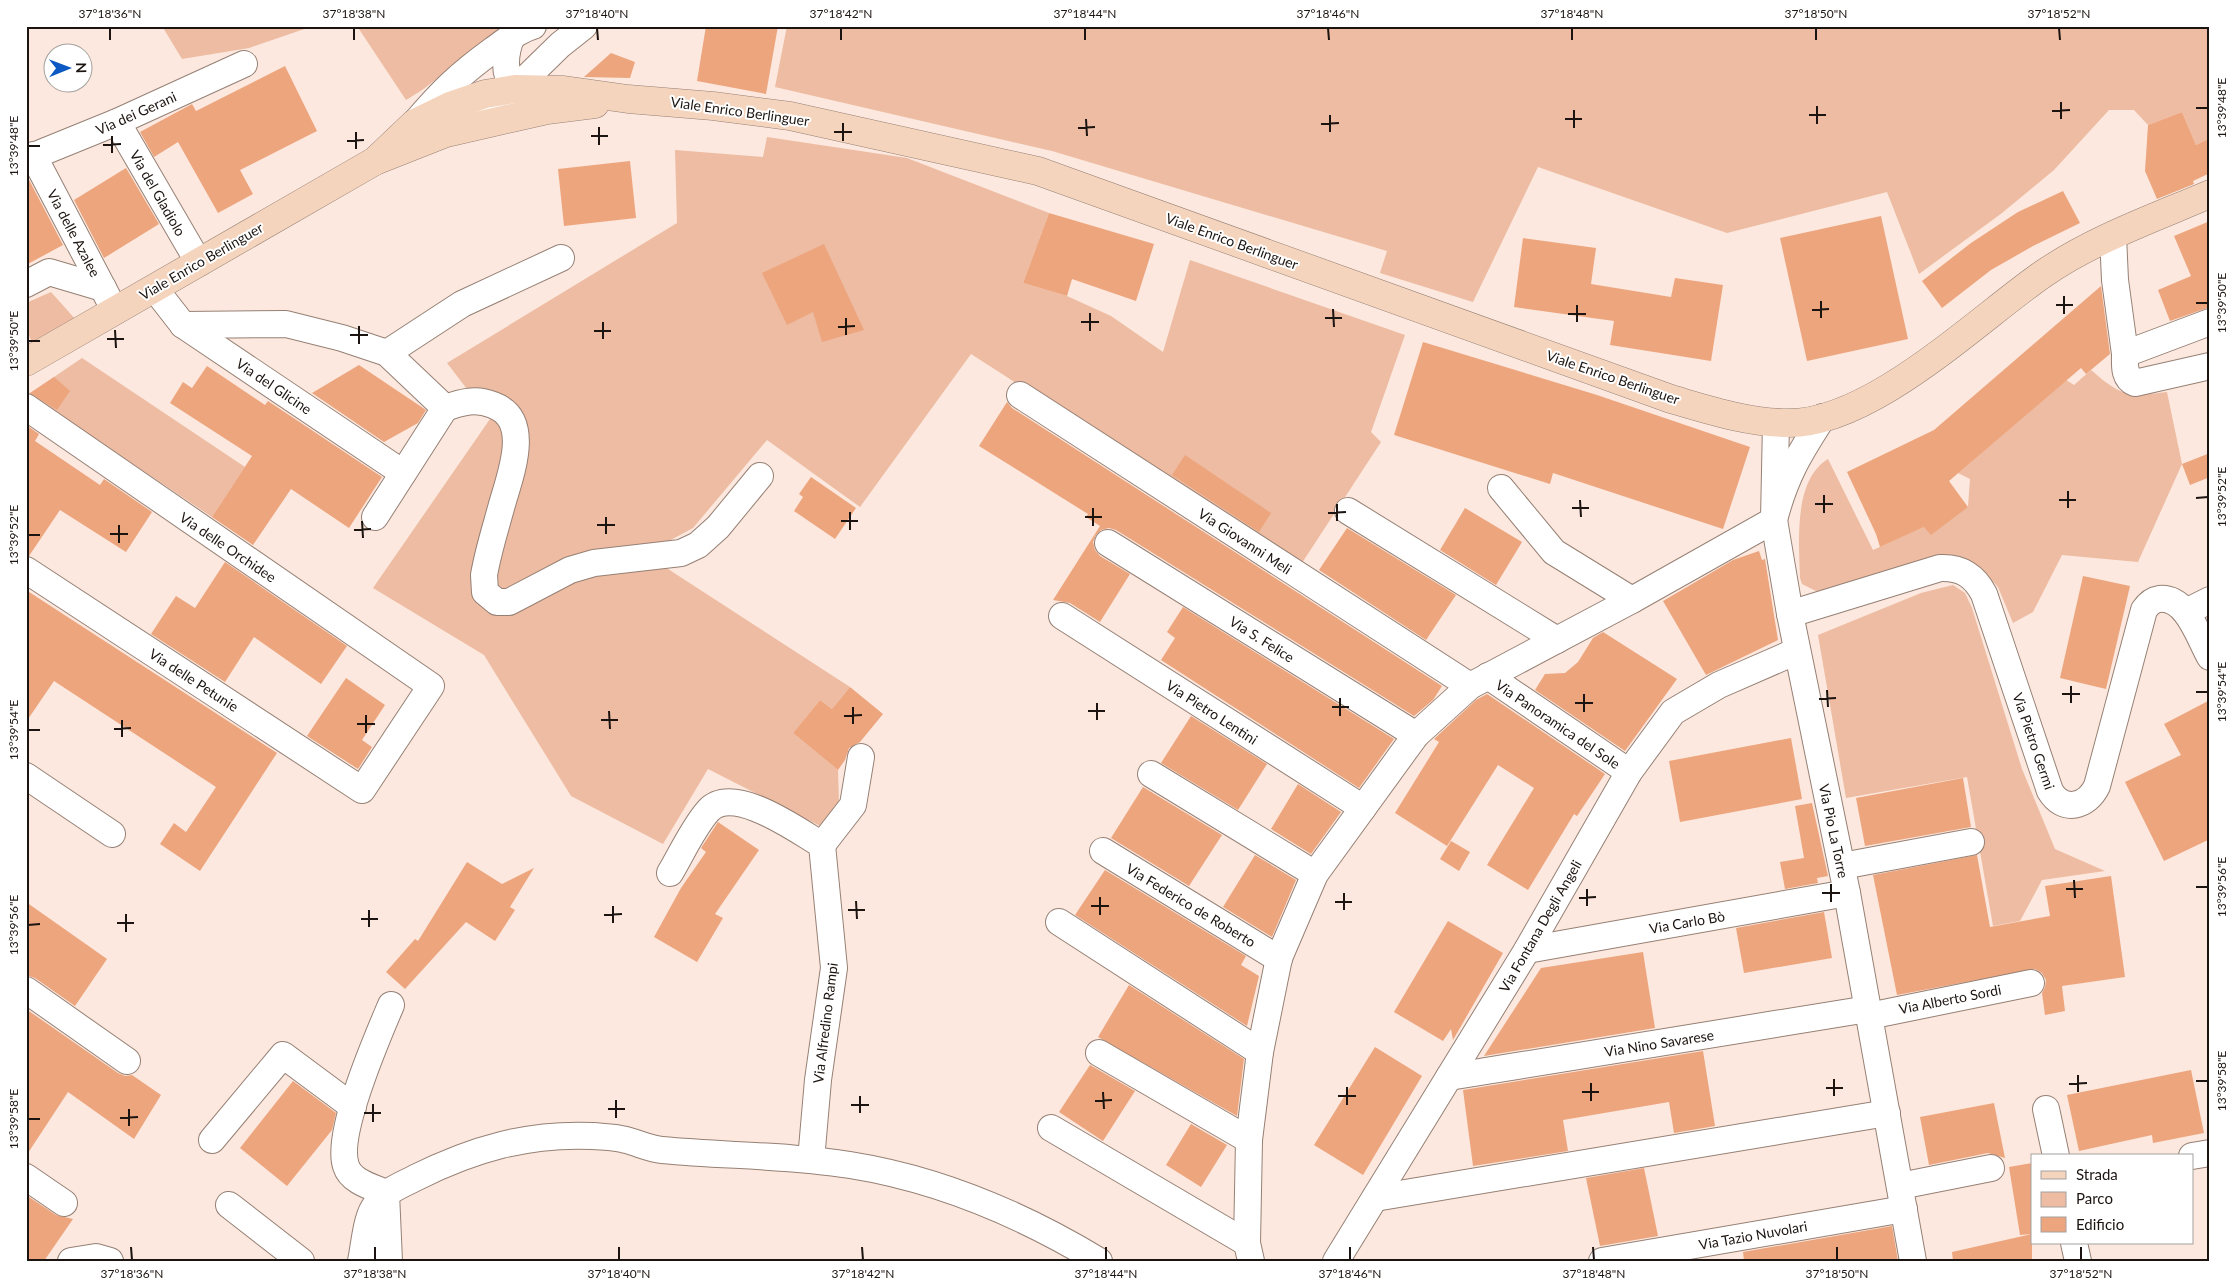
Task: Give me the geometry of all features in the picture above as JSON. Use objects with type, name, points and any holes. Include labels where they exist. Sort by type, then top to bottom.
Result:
[{"type":"main road","points":[[375,161],[415,123],[450,106],[485,94],[515,89],[564,90],[628,99]]},
{"type":"main road","points":[[375,161],[446,133],[547,110],[628,99]]},
{"type":"main road","name":"Viale Enrico Berlinguer","points":[[628,99],[713,106],[790,116],[1038,172],[1670,399],[1754,421],[1790,423],[1823,417],[1854,406],[1932,359],[2042,275],[2113,236],[2210,194]]},
{"type":"main road","name":"Viale Enrico Berlinguer","points":[[26,362],[109,300],[155,289],[375,161]]},
{"type":"street","points":[[446,133],[515,89],[560,45],[584,26]]},
{"type":"street","points":[[522,31],[506,51],[506,66],[515,89],[547,110]]},
{"type":"street","points":[[415,123],[441,91],[457,76],[522,31]]},
{"type":"street","name":"Via dei Gerani","points":[[30,157],[117,122],[244,64]]},
{"type":"street","name":"Via del Gladiolo","points":[[117,122],[199,263]]},
{"type":"street","name":"Via delle Azalee","points":[[30,157],[109,300]]},
{"type":"street","points":[[2113,236],[2115,280],[2125,354],[2126,376],[2135,383],[2210,366]]},
{"type":"street","points":[[387,353],[462,304],[562,258]]},
{"type":"street","points":[[26,284],[48,272],[109,300]]},
{"type":"street","name":"Via del Glicine","points":[[155,289],[183,325],[403,473]]},
{"type":"street","points":[[2125,354],[2210,322]]},
{"type":"street","points":[[183,325],[293,325],[387,353],[445,408]]},
{"type":"street","name":"Via Giovanni Meli","points":[[1020,395],[1479,681]]},
{"type":"street","points":[[375,517],[445,408],[476,400],[504,409],[510,416],[514,426],[516,453],[484,575],[485,592],[497,602],[509,602],[570,570],[594,563],[681,553],[698,544],[718,527],[760,476]]},
{"type":"street","name":"Via delle Orchidee","points":[[26,408],[431,686],[362,790]]},
{"type":"street","points":[[1249,1252],[1249,1140],[1260,1052],[1279,959],[1315,874],[1416,735],[1479,681],[1632,600],[1774,520],[1782,487],[1800,452],[1823,417]]},
{"type":"street","points":[[1774,520],[1776,422]]},
{"type":"street","points":[[1502,488],[1554,552],[1632,600]]},
{"type":"street","points":[[1348,511],[1557,640]]},
{"type":"street","name":"Via Pio La Torre","points":[[1774,520],[1797,651],[1842,866],[1913,1261]]},
{"type":"street","name":"Via S. Felice","points":[[1108,543],[1416,735]]},
{"type":"street","name":"Via Pietro Germi","points":[[1790,614],[1940,568],[1956,568],[1968,574],[1980,586],[1984,594],[2050,791],[2057,801],[2068,806],[2082,804],[2094,793],[2098,786],[2146,606],[2156,600],[2167,599],[2178,604],[2186,612],[2210,657]]},
{"type":"street","name":"Via delle Petunie","points":[[26,570],[362,790]]},
{"type":"street","points":[[2186,612],[2210,600]]},
{"type":"street","name":"Via Pietro Lentini","points":[[1062,616],[1363,808]]},
{"type":"street","name":"Via Fontana Degli Angeli","points":[[1336,1261],[1527,950],[1629,772],[1673,712],[1719,685],[1797,651]]},
{"type":"street","name":"Via Panoramica del Sole","points":[[1479,681],[1629,772]]},
{"type":"street","points":[[670,873],[709,810],[721,803],[738,802],[751,805],[822,845],[853,805],[861,757]]},
{"type":"street","points":[[1151,774],[1315,874]]},
{"type":"street","points":[[26,776],[112,834]]},
{"type":"street","points":[[1842,866],[1971,842]]},
{"type":"street","name":"Via Alfredino Rampi","points":[[810,1160],[818,1080],[834,968],[822,845]]},
{"type":"street","name":"Via Federico de Roberto","points":[[1102,851],[1279,959]]},
{"type":"street","name":"Via Carlo Bò","points":[[1527,950],[1847,893]]},
{"type":"street","points":[[1059,922],[1260,1052]]},
{"type":"street","name":"Via Alberto Sordi","points":[[1869,1012],[2031,983]]},
{"type":"street","points":[[26,990],[127,1061]]},
{"type":"street","points":[[386,1193],[353,1177],[346,1167],[343,1149],[354,1107],[391,1005]]},
{"type":"street","name":"Via Nino Savarese","points":[[1450,1076],[1869,1012]]},
{"type":"street","points":[[1100,1053],[1249,1140]]},
{"type":"street","points":[[212,1140],[283,1055],[354,1107]]},
{"type":"street","points":[[2046,1109],[2056,1154]]},
{"type":"street","points":[[1375,1198],[1886,1113]]},
{"type":"street","points":[[1051,1128],[1249,1252]]},
{"type":"street","points":[[361,1261],[372,1209],[386,1193],[443,1164],[501,1144],[546,1136],[594,1136],[623,1139],[659,1150],[733,1153],[810,1160],[887,1172],[942,1187],[1013,1215],[1099,1261]]},
{"type":"street","points":[[2194,1156],[2210,1153]]},
{"type":"street","name":"Via Tazio Nuvolari","points":[[1615,1260],[1902,1197],[1992,1168]]},
{"type":"street","points":[[26,1177],[64,1203]]},
{"type":"street","points":[[386,1193],[389,1261]]},
{"type":"street","points":[[229,1205],[301,1261]]},
{"type":"street","points":[[2074,1244],[2078,1261]]},
{"type":"street","points":[[70,1261],[96,1257],[110,1261]]},
{"type":"green space","points":[[162,26],[313,26],[249,48],[182,59]]},
{"type":"green space","points":[[357,26],[506,26],[480,43],[432,83],[406,100]]},
{"type":"green space","points":[[787,26],[842,26],[850,29],[852,26],[2210,26],[2210,138],[2196,145],[2182,112],[2148,125],[2134,110],[2109,110],[2054,170],[2002,213],[1919,274],[1887,192],[1727,233],[1538,167],[1473,302],[1380,273],[1387,251],[1052,151],[775,87]]},
{"type":"green space","points":[[767,137],[907,158],[1049,213],[1023,283],[1067,296],[1111,316],[1163,352],[1190,260],[1405,335],[1371,432],[1381,442],[1300,566],[971,354],[860,507],[767,440],[693,528],[667,542],[631,545],[850,687],[832,709],[820,700],[793,733],[838,770],[840,836],[708,769],[663,844],[571,796],[484,655],[373,588],[490,419],[447,363],[677,223],[675,150],[763,157]]},
{"type":"green space","points":[[51,292],[76,320],[33,345],[26,328],[26,303]]},
{"type":"green space","points":[[82,358],[245,467],[212,517],[29,394]]},
{"type":"green space","points":[[2091,370],[2110,385],[2125,393],[2167,392],[2182,464],[2138,562],[2062,555],[2033,612],[2013,623],[1998,587],[1987,575],[1824,595],[1802,584],[1800,578],[1799,531],[1803,497],[1817,469],[1828,459],[1873,550],[1968,507],[1970,479],[1958,473],[2066,380],[2074,385]]},
{"type":"green space","points":[[1953,585],[1965,593],[1972,608],[2022,769],[2055,849],[2105,871],[2042,880],[2020,921],[1993,926],[1967,777],[1846,798],[1818,635],[1921,593]]},
{"type":"building","points":[[706,26],[778,26],[766,94],[697,81]]},
{"type":"building","points":[[611,53],[635,62],[630,78],[584,77]]},
{"type":"building","points":[[285,66],[317,131],[240,170],[253,194],[218,213],[178,142],[154,157],[140,132],[192,104],[196,111]]},
{"type":"building","points":[[2182,112],[2196,145],[2210,138],[2210,173],[2193,181],[2194,184],[2157,199],[2145,171],[2148,125]]},
{"type":"building","points":[[630,161],[636,218],[564,226],[558,169]]},
{"type":"building","points":[[126,168],[159,224],[104,258],[74,200]]},
{"type":"building","points":[[26,174],[63,245],[26,265]]},
{"type":"building","points":[[2063,191],[2080,223],[2033,246],[1991,270],[1942,308],[1922,281],[1971,243],[2018,212]]},
{"type":"building","points":[[1049,213],[1154,244],[1136,301],[1072,279],[1067,296],[1023,283]]},
{"type":"building","points":[[1881,216],[1908,339],[1807,361],[1780,238]]},
{"type":"building","points":[[2210,221],[2210,307],[2170,321],[2158,290],[2191,276],[2174,236]]},
{"type":"building","points":[[1523,238],[1596,248],[1591,284],[1671,297],[1675,278],[1723,285],[1711,361],[1610,345],[1614,321],[1514,307]]},
{"type":"building","points":[[824,244],[864,330],[822,342],[813,312],[787,325],[762,273]]},
{"type":"building","points":[[2101,286],[2110,354],[2086,374],[2081,368],[1949,481],[1968,507],[1931,535],[1924,527],[1880,547],[1876,534],[1847,472],[1934,430]]},
{"type":"building","points":[[1423,342],[1597,395],[1750,447],[1723,529],[1553,473],[1550,484],[1394,435]]},
{"type":"building","points":[[359,365],[426,410],[418,423],[384,442],[312,393]]},
{"type":"building","points":[[207,366],[265,405],[268,401],[382,477],[349,528],[291,489],[253,545],[212,517],[252,456],[170,403],[183,382],[192,388]]},
{"type":"building","points":[[54,377],[70,391],[57,410],[30,393]]},
{"type":"building","points":[[1007,402],[1012,408],[1442,686],[1433,700],[1414,716],[1116,530],[1109,528],[1101,530],[1096,535],[1093,542],[1095,550],[1100,556],[1130,574],[1100,622],[1070,603],[1053,600],[1100,526],[1086,517],[1088,514],[979,446]]},
{"type":"building","points":[[26,425],[39,434],[35,441],[100,485],[104,479],[152,512],[126,552],[60,510],[29,556],[26,555]]},
{"type":"building","points":[[2210,453],[2210,477],[2190,485],[2182,464]]},
{"type":"building","points":[[1185,455],[1271,513],[1259,532],[1172,475]]},
{"type":"building","points":[[811,477],[856,508],[835,539],[794,511],[803,497],[799,494]]},
{"type":"building","points":[[1465,508],[1522,542],[1496,585],[1440,550]]},
{"type":"building","points":[[1347,528],[1456,595],[1426,640],[1319,570]]},
{"type":"building","points":[[1759,551],[1762,560],[1765,559],[1778,640],[1706,675],[1663,601],[1733,560]]},
{"type":"building","points":[[225,562],[347,646],[321,684],[254,637],[225,682],[151,634],[176,596],[195,608]]},
{"type":"building","points":[[2083,576],[2130,586],[2106,689],[2060,678]]},
{"type":"building","points":[[26,590],[277,753],[200,871],[160,844],[174,823],[186,832],[216,787],[54,681],[26,722]]},
{"type":"building","points":[[1183,607],[1394,739],[1359,788],[1161,660],[1175,638],[1167,632]]},
{"type":"building","points":[[1603,632],[1677,679],[1625,751],[1535,690],[1545,674],[1565,673],[1578,662],[1593,638]]},
{"type":"building","points":[[346,678],[385,705],[362,740],[372,747],[358,769],[307,736]]},
{"type":"building","points":[[850,687],[883,714],[860,742],[849,748],[845,760],[838,770],[793,733],[820,700],[832,709]]},
{"type":"building","points":[[1487,694],[1605,774],[1577,816],[1574,814],[1528,890],[1487,865],[1534,788],[1498,765],[1447,846],[1395,813],[1439,742],[1434,739],[1476,700]]},
{"type":"building","points":[[2210,700],[2210,839],[2164,861],[2125,782],[2181,755],[2164,724]]},
{"type":"building","points":[[1191,716],[1267,764],[1238,810],[1161,763]]},
{"type":"building","points":[[1791,738],[1802,799],[1680,822],[1669,761]]},
{"type":"building","points":[[1963,778],[1971,827],[1865,846],[1856,798]]},
{"type":"building","points":[[1298,784],[1341,812],[1311,854],[1271,829]]},
{"type":"building","points":[[1143,787],[1222,835],[1189,886],[1111,838]]},
{"type":"building","points":[[1812,803],[1828,876],[1817,878],[1818,883],[1785,889],[1780,862],[1804,858],[1795,806]]},
{"type":"building","points":[[718,822],[759,850],[715,914],[723,918],[697,962],[654,937],[681,888],[706,852],[701,848]]},
{"type":"building","points":[[1451,841],[1470,852],[1459,871],[1440,859]]},
{"type":"building","points":[[1255,855],[1296,880],[1272,937],[1223,907]]},
{"type":"building","points":[[1977,855],[1990,927],[2050,916],[2045,886],[2111,876],[2125,977],[2062,986],[2065,1011],[2045,1015],[2042,993],[2046,980],[2042,973],[2035,969],[1897,995],[1873,875]]},
{"type":"building","points":[[467,862],[502,884],[534,868],[510,907],[515,910],[495,941],[466,922],[405,989],[386,972],[415,939],[418,941]]},
{"type":"building","points":[[1105,870],[1246,956],[1241,965],[1259,976],[1247,1026],[1075,915]]},
{"type":"building","points":[[26,902],[107,959],[75,1006],[35,978],[26,975]]},
{"type":"building","points":[[1824,912],[1832,958],[1744,973],[1736,928]]},
{"type":"building","points":[[1448,921],[1503,953],[1453,1040],[1451,1029],[1443,1041],[1394,1012]]},
{"type":"building","points":[[1643,952],[1655,1028],[1484,1056],[1541,968]]},
{"type":"building","points":[[1129,985],[1244,1059],[1237,1116],[1098,1037]]},
{"type":"building","points":[[26,1009],[118,1073],[125,1076],[132,1075],[161,1095],[134,1139],[68,1092],[26,1156]]},
{"type":"building","points":[[1375,1047],[1422,1076],[1363,1175],[1314,1145]]},
{"type":"building","points":[[1703,1051],[1715,1126],[1674,1133],[1669,1102],[1563,1120],[1568,1151],[1473,1166],[1463,1090]]},
{"type":"building","points":[[1090,1065],[1135,1091],[1103,1141],[1059,1112]]},
{"type":"building","points":[[2191,1070],[2204,1133],[2153,1143],[2152,1135],[2079,1151],[2067,1095]]},
{"type":"building","points":[[293,1081],[336,1113],[332,1130],[287,1186],[240,1148]]},
{"type":"building","points":[[1994,1103],[2005,1158],[1988,1153],[1929,1165],[1920,1117]]},
{"type":"building","points":[[1191,1124],[1227,1145],[1201,1187],[1166,1165]]},
{"type":"building","points":[[2031,1163],[2031,1234],[2020,1235],[2009,1167]]},
{"type":"building","points":[[1644,1168],[1658,1236],[1600,1246],[1586,1178]]},
{"type":"building","points":[[26,1195],[56,1215],[73,1219],[44,1261],[26,1261]]},
{"type":"building","points":[[1892,1226],[1898,1261],[1744,1261],[1743,1252]]},
{"type":"building","points":[[2031,1234],[2032,1261],[1953,1261],[1952,1252]]}]
